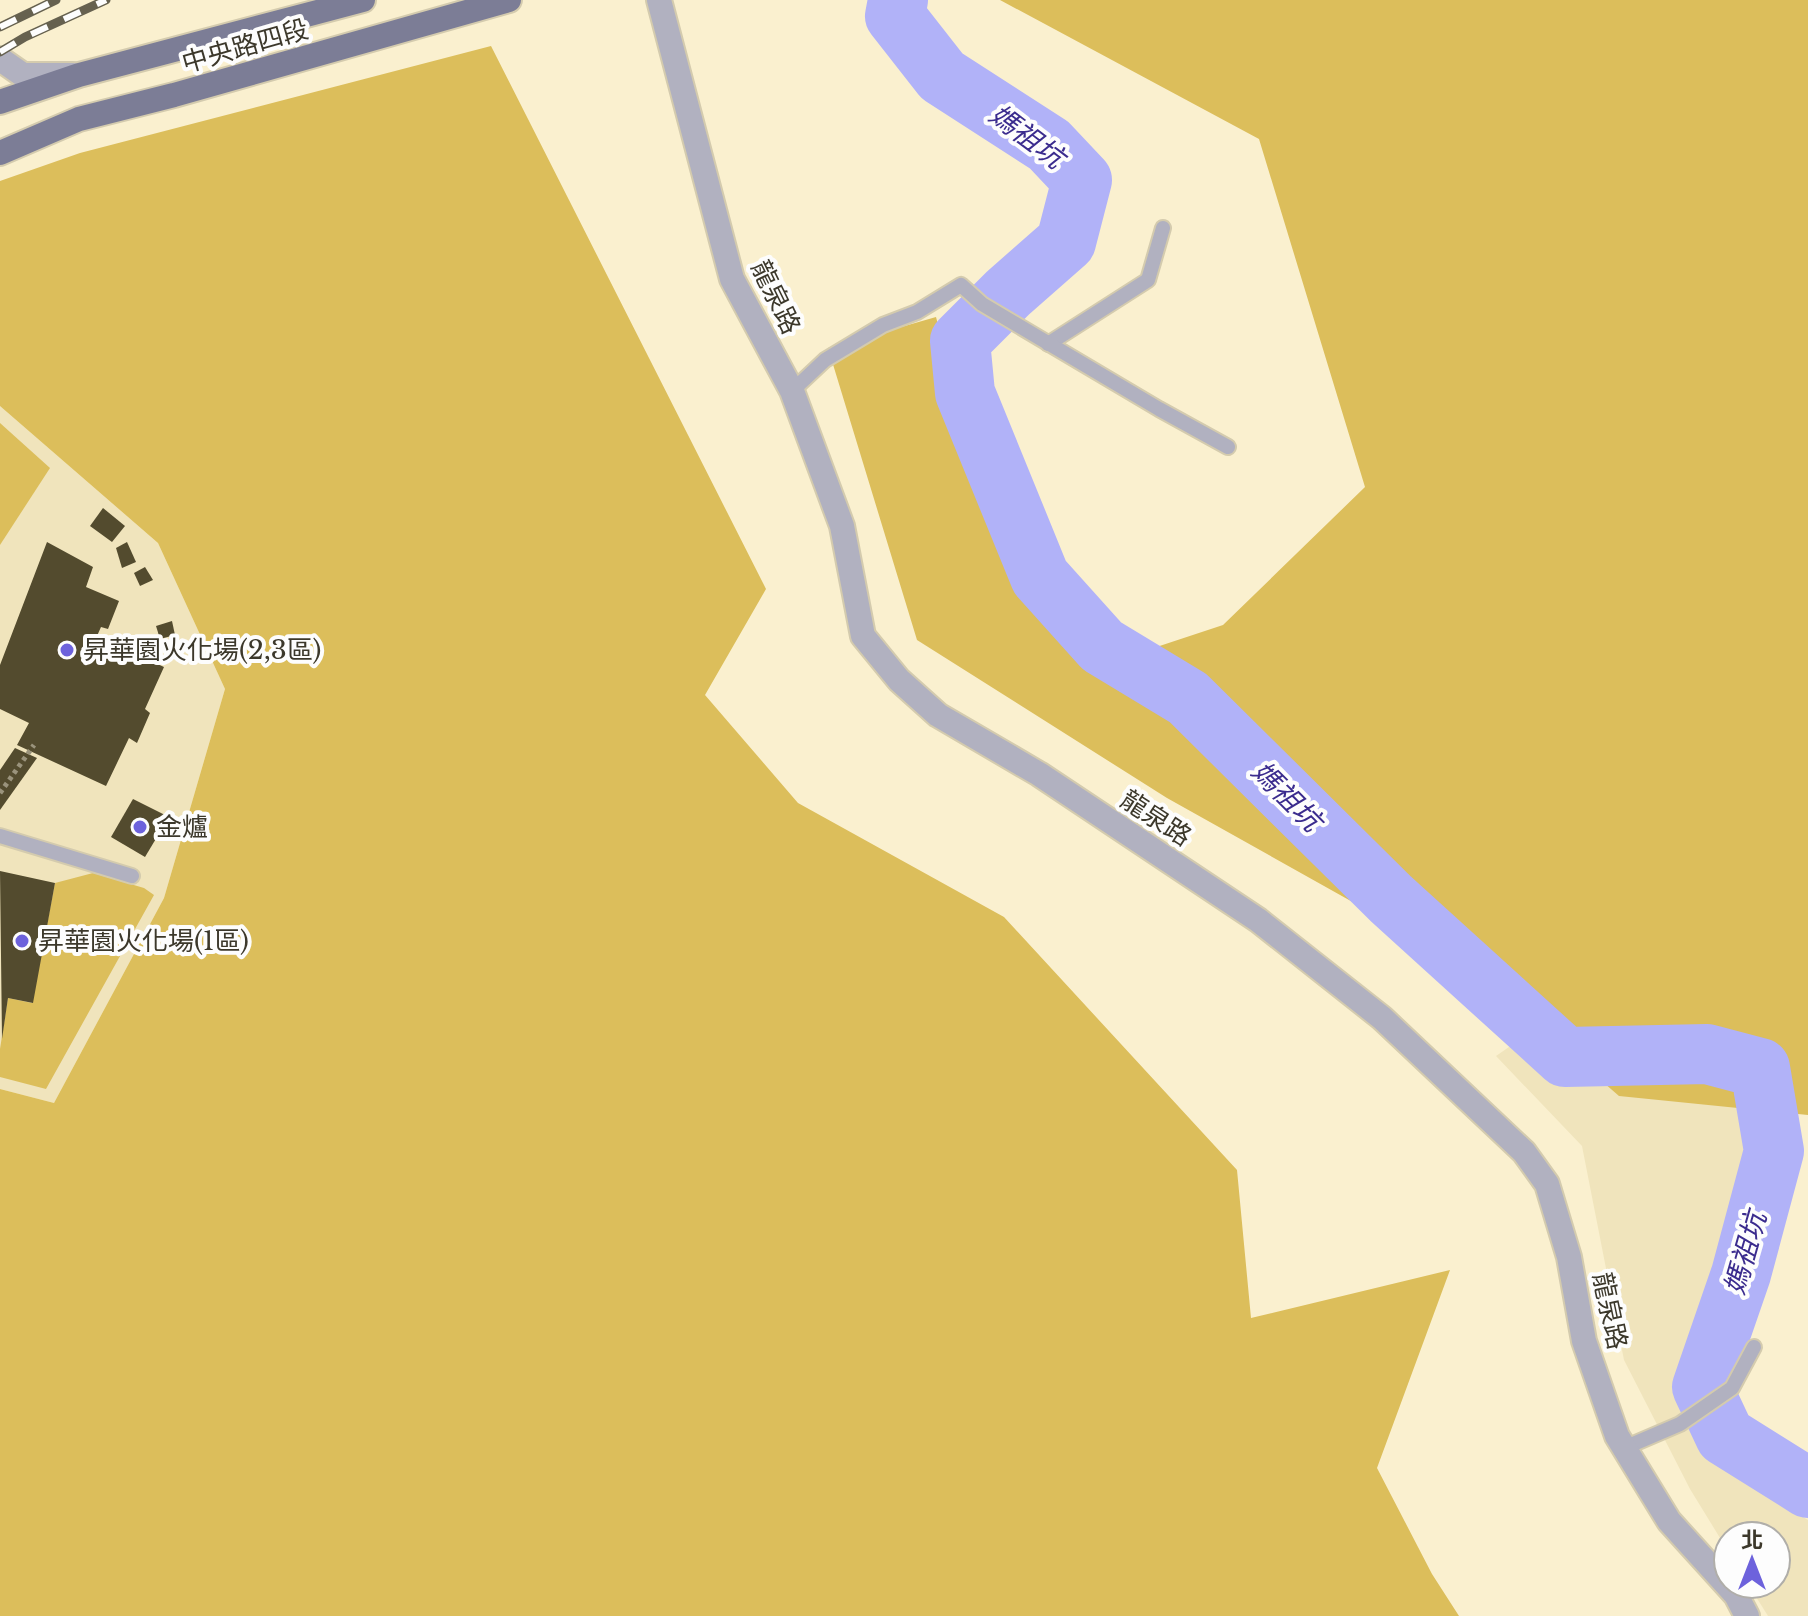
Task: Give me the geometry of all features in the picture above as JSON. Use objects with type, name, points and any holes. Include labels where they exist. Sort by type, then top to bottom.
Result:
[{"type":"main road","name":"中央路四段","points":[[0,102],[79,75],[363,0]]},
{"type":"main road","name":"中央路四段","points":[[0,153],[79,119],[509,0]]},
{"type":"street","name":"龍泉路","points":[[659,0],[732,279],[792,391],[842,526],[863,636],[899,680],[938,715],[1039,774],[1258,920],[1382,1018],[1524,1152],[1547,1184],[1569,1257],[1584,1341],[1617,1436],[1669,1521],[1736,1595],[1747,1616]]},
{"type":"street","points":[[0,59],[23,75],[79,75]]},
{"type":"lane","points":[[1048,344],[1148,280],[1163,228]]},
{"type":"lane","points":[[792,391],[825,360],[883,325],[917,312],[961,285],[982,304],[1228,447]]},
{"type":"lane","points":[[0,836],[132,876]]},
{"type":"lane","points":[[1624,1448],[1680,1424],[1732,1388],[1754,1347]]},
{"type":"path","points":[[0,793],[34,745]]},
{"type":"shaded area","points":[[1000,0],[1808,0],[1808,1115],[1619,1096],[1474,970],[1167,798],[917,640],[828,348],[936,317],[983,494],[1087,670],[1223,625],[1365,487],[1259,139]]},
{"type":"shaded area","points":[[491,46],[766,589],[705,695],[798,803],[1004,917],[1237,1170],[1251,1318],[1450,1270],[1377,1468],[1432,1574],[1459,1616],[0,1616],[0,1089],[54,1103],[164,898],[225,689],[158,543],[0,406],[0,181],[80,153]]},
{"type":"shaded area","points":[[0,406],[158,543],[225,689],[164,898],[54,1103],[0,1089]]},
{"type":"shaded area","points":[[0,423],[50,468],[0,545]]},
{"type":"shaded area","points":[[93,873],[144,888],[154,895],[46,1089],[0,1077],[0,1049],[8,998],[32,1003],[55,883]]},
{"type":"shaded area","points":[[1561,1011],[1760,1074],[1746,1197],[1697,1323],[1690,1415],[1753,1487],[1808,1520],[1808,1616],[1768,1616],[1758,1600],[1792,1600],[1792,1520],[1712,1520],[1712,1525],[1690,1489],[1624,1360],[1582,1146],[1496,1056]]},
{"type":"building","points":[[103,508],[125,526],[112,542],[90,526]]},
{"type":"building","name":"昇華園火化場(2,3區)","points":[[47,542],[93,567],[86,587],[119,601],[108,629],[101,627],[97,636],[164,667],[145,709],[150,713],[137,743],[129,738],[106,786],[17,745],[29,723],[0,709],[0,665]]},
{"type":"building","points":[[127,542],[136,562],[122,568],[116,548]]},
{"type":"building","points":[[145,567],[153,580],[140,586],[134,573]]},
{"type":"building","points":[[172,621],[175,635],[160,639],[156,626]]},
{"type":"building","points":[[15,748],[37,758],[0,810],[0,770]]},
{"type":"building","name":"金爐","points":[[133,799],[169,817],[145,857],[111,837]]},
{"type":"building","name":"昇華園火化場(1區)","points":[[0,871],[55,883],[33,1003],[8,998],[2,1039]]},
{"type":"waterway","name":"媽祖坑","points":[[898,0],[895,16],[942,76],[1049,145],[1082,180],[1066,242],[960,341],[965,393],[1040,577],[1102,646],[1188,698],[1391,899],[1565,1057],[1707,1054],[1760,1068],[1774,1151],[1741,1274],[1702,1387],[1725,1436],[1808,1488]]},
{"type":"railway","points":[[0,27],[56,0]]},
{"type":"railway","points":[[0,52],[25,37],[106,0]]},
{"type":"place","name":"昇華園火化場(2,3區)","points":[[67,650]]},
{"type":"place","name":"金爐","points":[[140,827]]},
{"type":"place","name":"昇華園火化場(1區)","points":[[22,941]]}]
